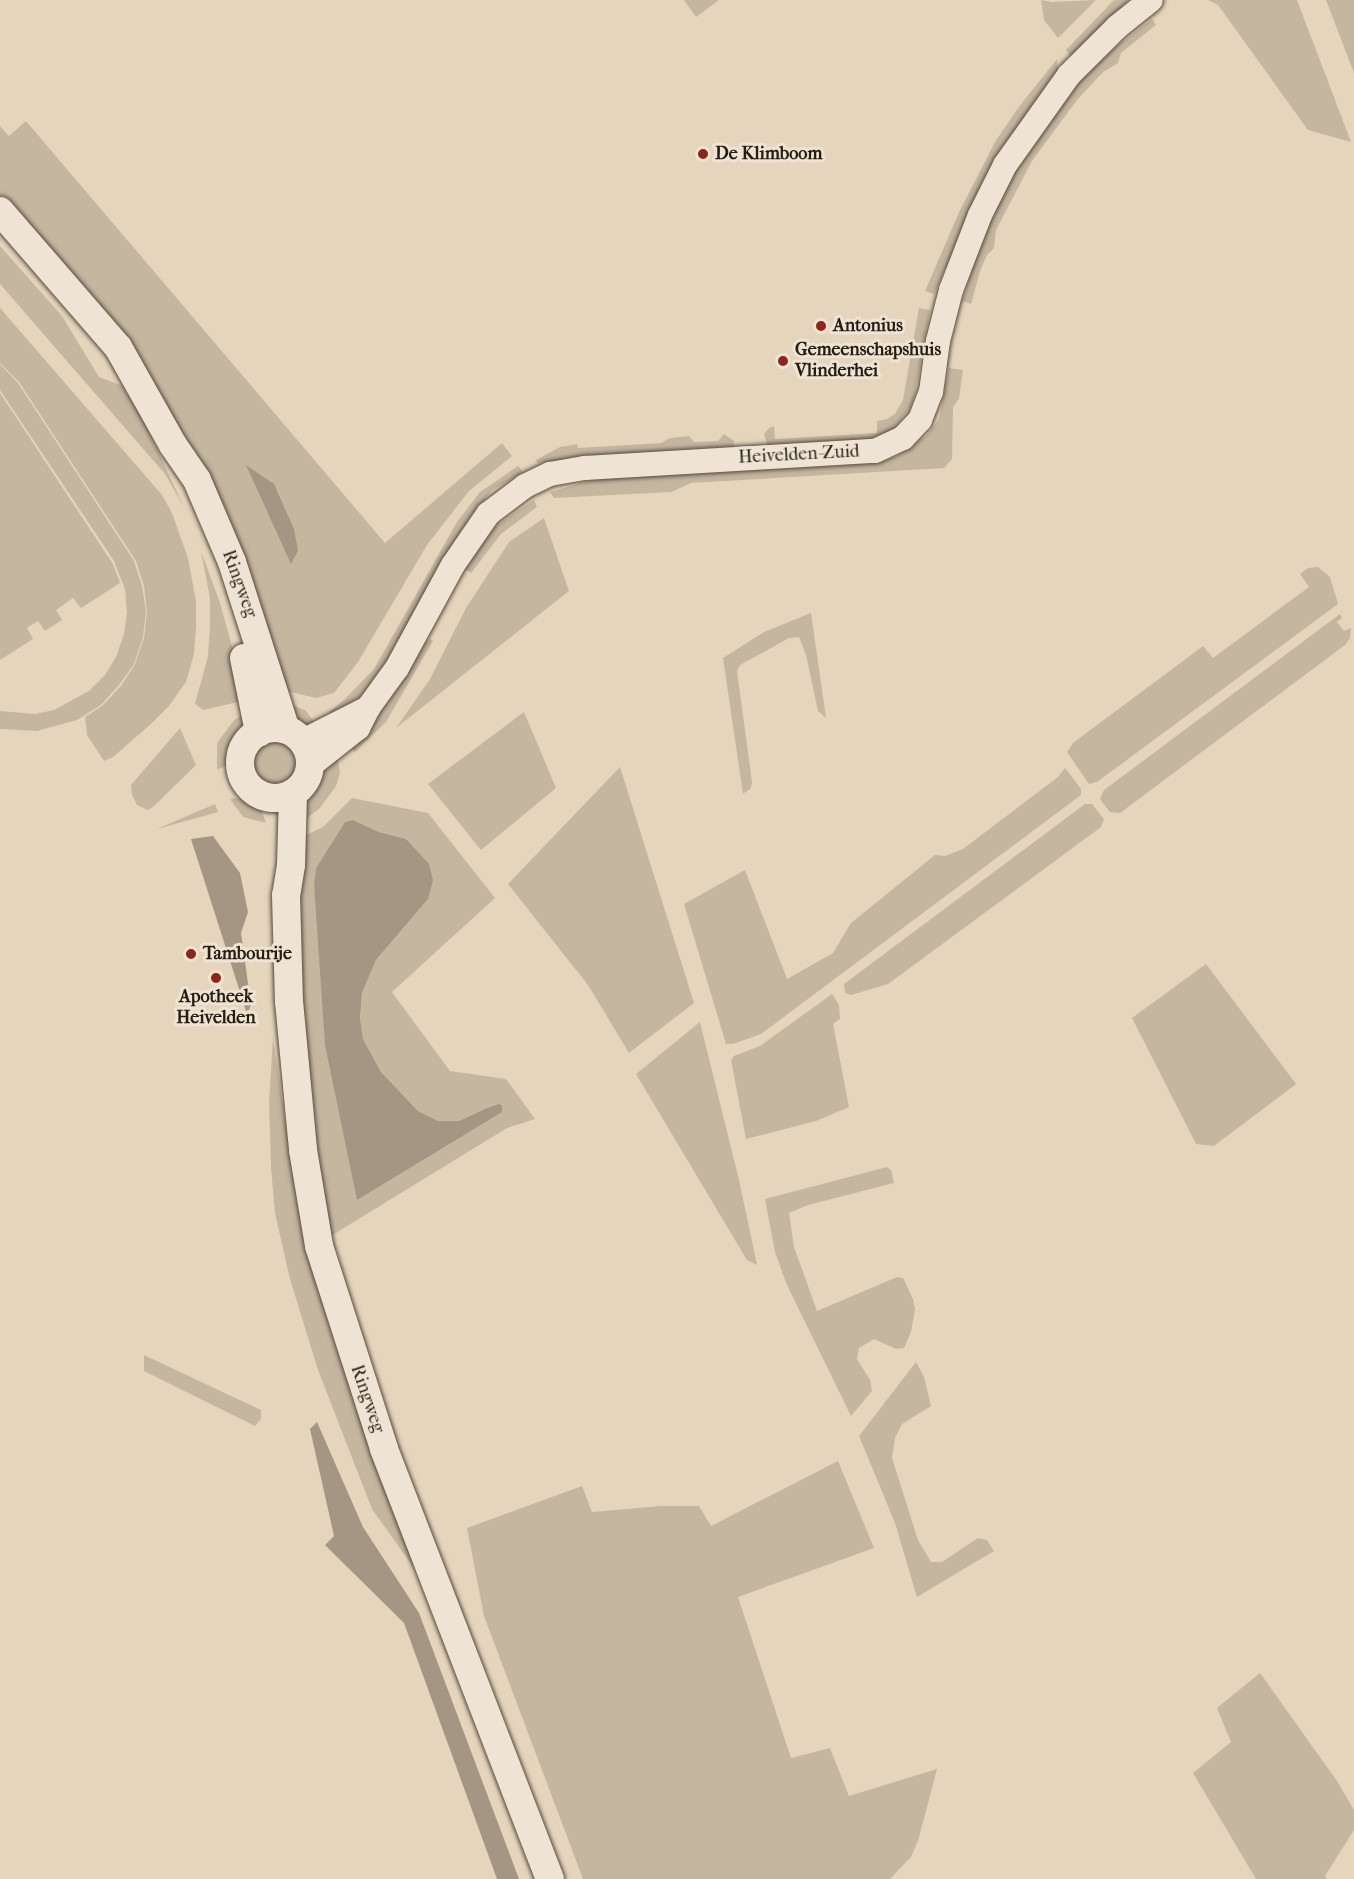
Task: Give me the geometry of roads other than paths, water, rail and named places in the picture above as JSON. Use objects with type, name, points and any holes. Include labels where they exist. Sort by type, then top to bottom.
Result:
[{"type":"main road","name":"Ringweg","points":[[0,211],[118,347],[173,445],[237,630],[290,742]]},
{"type":"main road","points":[[290,742],[302,786],[280,796],[248,785],[242,774],[240,762],[243,750],[290,742]]},
{"type":"main road","name":"Ringweg","points":[[280,796],[277,863],[286,895],[292,1054],[303,1150],[319,1246],[384,1449],[550,1879]]},
{"type":"street","name":"Heivelden-Zuid","points":[[290,742],[358,728],[368,708],[398,668],[453,565],[488,514],[537,480],[550,474],[585,468],[875,451],[903,438],[920,420],[931,392],[938,341],[951,290],[980,215],[1005,165],[1069,75],[1117,27],[1151,0]]},
{"type":"place","name":"De Klimboom","points":[[703,154]]},
{"type":"place","name":"Antonius","points":[[821,326]]},
{"type":"place","name":"Gemeenschapshuis Vlinderhei","points":[[783,361]]},
{"type":"place","name":"Tambourije","points":[[191,954]]},
{"type":"place","name":"Apotheek Heivelden","points":[[216,978]]}]
